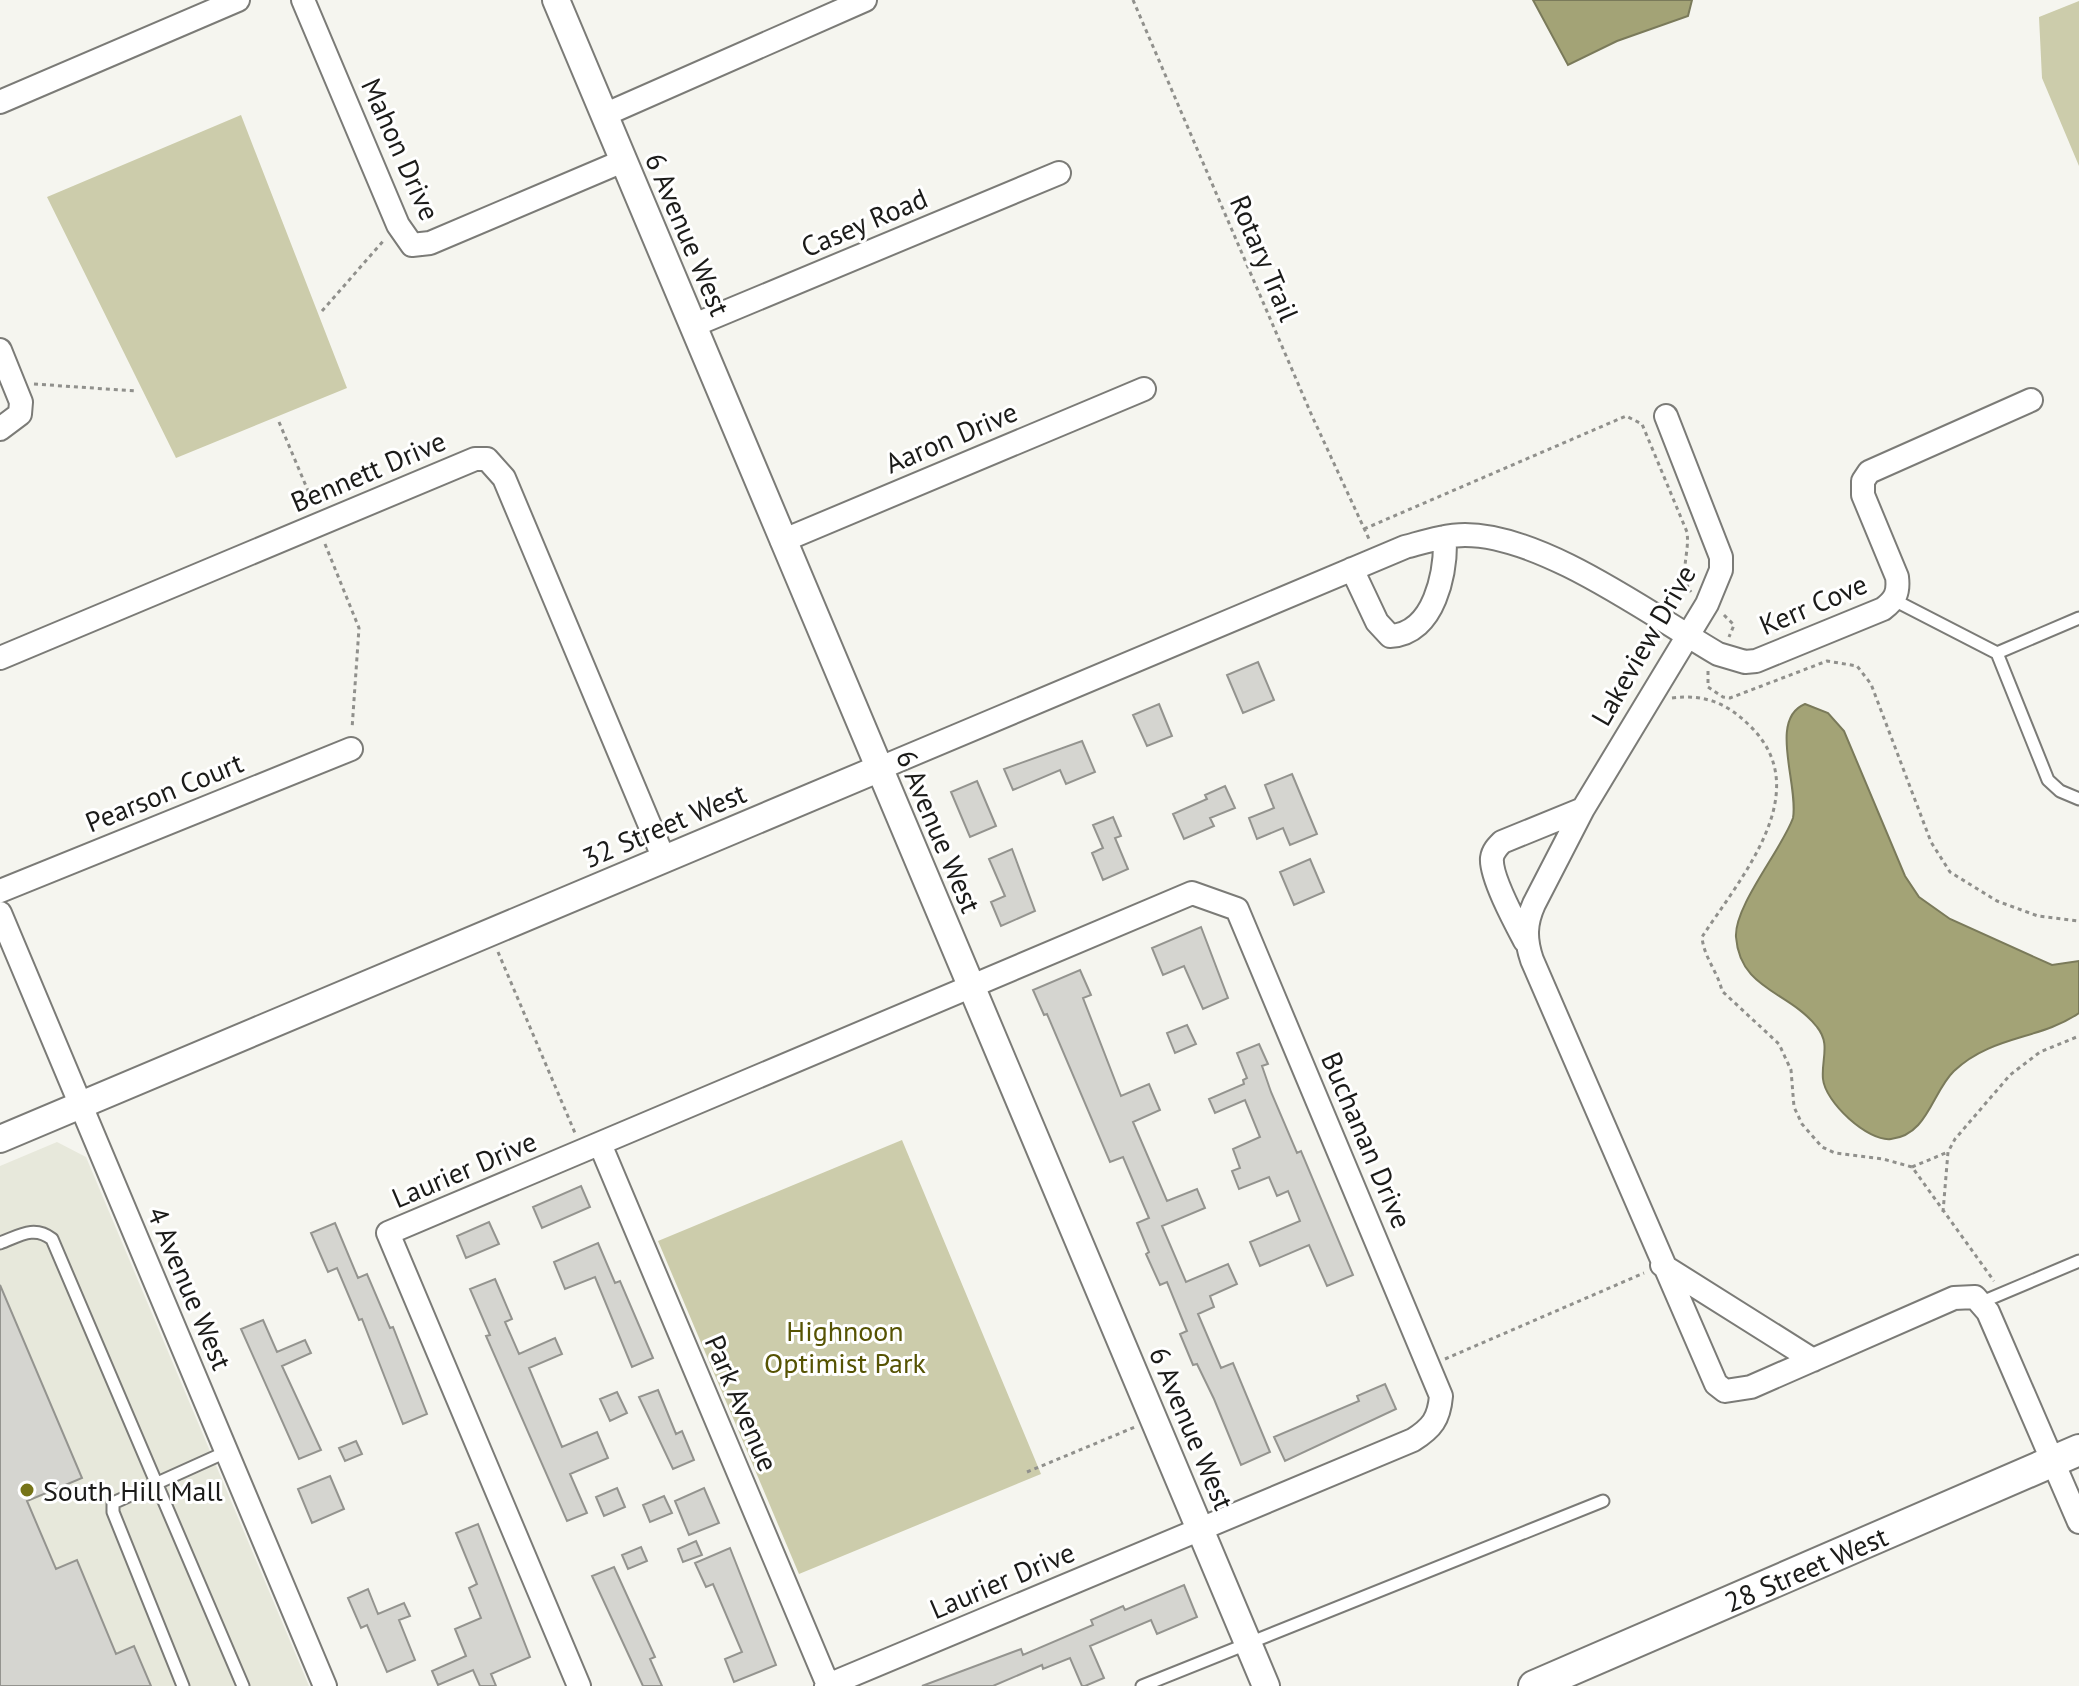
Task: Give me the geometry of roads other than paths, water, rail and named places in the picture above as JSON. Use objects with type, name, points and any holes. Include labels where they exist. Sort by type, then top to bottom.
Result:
[{"type":"main road","name":"28 Street West","points":[[1534,1686],[2066,1455]]},
{"type":"street","points":[[0,102],[238,0]]},
{"type":"street","name":"Mahon Drive","points":[[303,0],[398,225],[412,245],[430,243],[623,161]]},
{"type":"street","name":"6 Avenue West","points":[[556,0],[1266,1686]]},
{"type":"street","points":[[604,115],[865,0]]},
{"type":"street","name":"Casey Road","points":[[692,326],[1059,173]]},
{"type":"street","points":[[0,350],[21,402],[20,414],[0,429]]},
{"type":"street","name":"Aaron Drive","points":[[782,541],[1144,389]]},
{"type":"street","name":"Kerr Cove","points":[[1687,636],[1732,660],[1756,661],[1883,609],[1894,600],[1899,589],[1897,577],[1863,495],[1863,481],[1869,472],[2031,400]]},
{"type":"street","name":"Lakeview Drive","points":[[1526,942],[1530,912],[1583,809],[1715,587],[1721,557],[1666,416]]},
{"type":"street","name":"Bennett Drive","points":[[0,658],[475,459],[487,459],[498,467],[664,859]]},
{"type":"street","name":"32 Street West","points":[[0,1139],[1405,547],[1466,535],[1526,547],[1571,568],[1687,636]]},
{"type":"street","points":[[1352,569],[1377,622],[1390,636],[1404,636],[1420,623],[1443,580],[1445,537]]},
{"type":"street","name":"Pearson Court","points":[[0,891],[351,749]]},
{"type":"street","points":[[1583,809],[1502,842],[1494,851],[1491,862],[1709,1372],[1725,1391],[1751,1387],[1813,1360],[1984,1297],[2066,1455],[2079,1522]]},
{"type":"street","name":"Buchanan Drive","points":[[971,988],[1192,893],[1237,909],[1441,1396],[1439,1414],[1430,1430],[1201,1530]]},
{"type":"street","name":"4 Avenue West","points":[[0,913],[325,1686]]},
{"type":"street","name":"Laurier Drive","points":[[579,1686],[388,1233],[971,988]]},
{"type":"street","name":"Park Avenue","points":[[592,1148],[827,1686]]},
{"type":"street","points":[[1662,1265],[1813,1360]]},
{"type":"street","name":"Laurier Drive","points":[[827,1686],[1201,1530]]},
{"type":"lane","points":[[1894,600],[1997,653],[2048,780],[2060,791],[2079,799]]},
{"type":"lane","points":[[1997,653],[2079,618]]},
{"type":"lane","points":[[0,1243],[31,1231],[43,1231],[52,1239],[243,1686]]},
{"type":"lane","points":[[1984,1297],[2079,1261]]},
{"type":"lane","points":[[183,1686],[113,1512],[113,1503],[119,1497],[226,1452]]},
{"type":"lane","points":[[1142,1686],[1603,1501]]},
{"type":"place","name":"South Hill Mall","points":[[27,1490]]},
{"type":"park label","name":"Highnoon Optimist Park","points":[[845,1346]]}]
